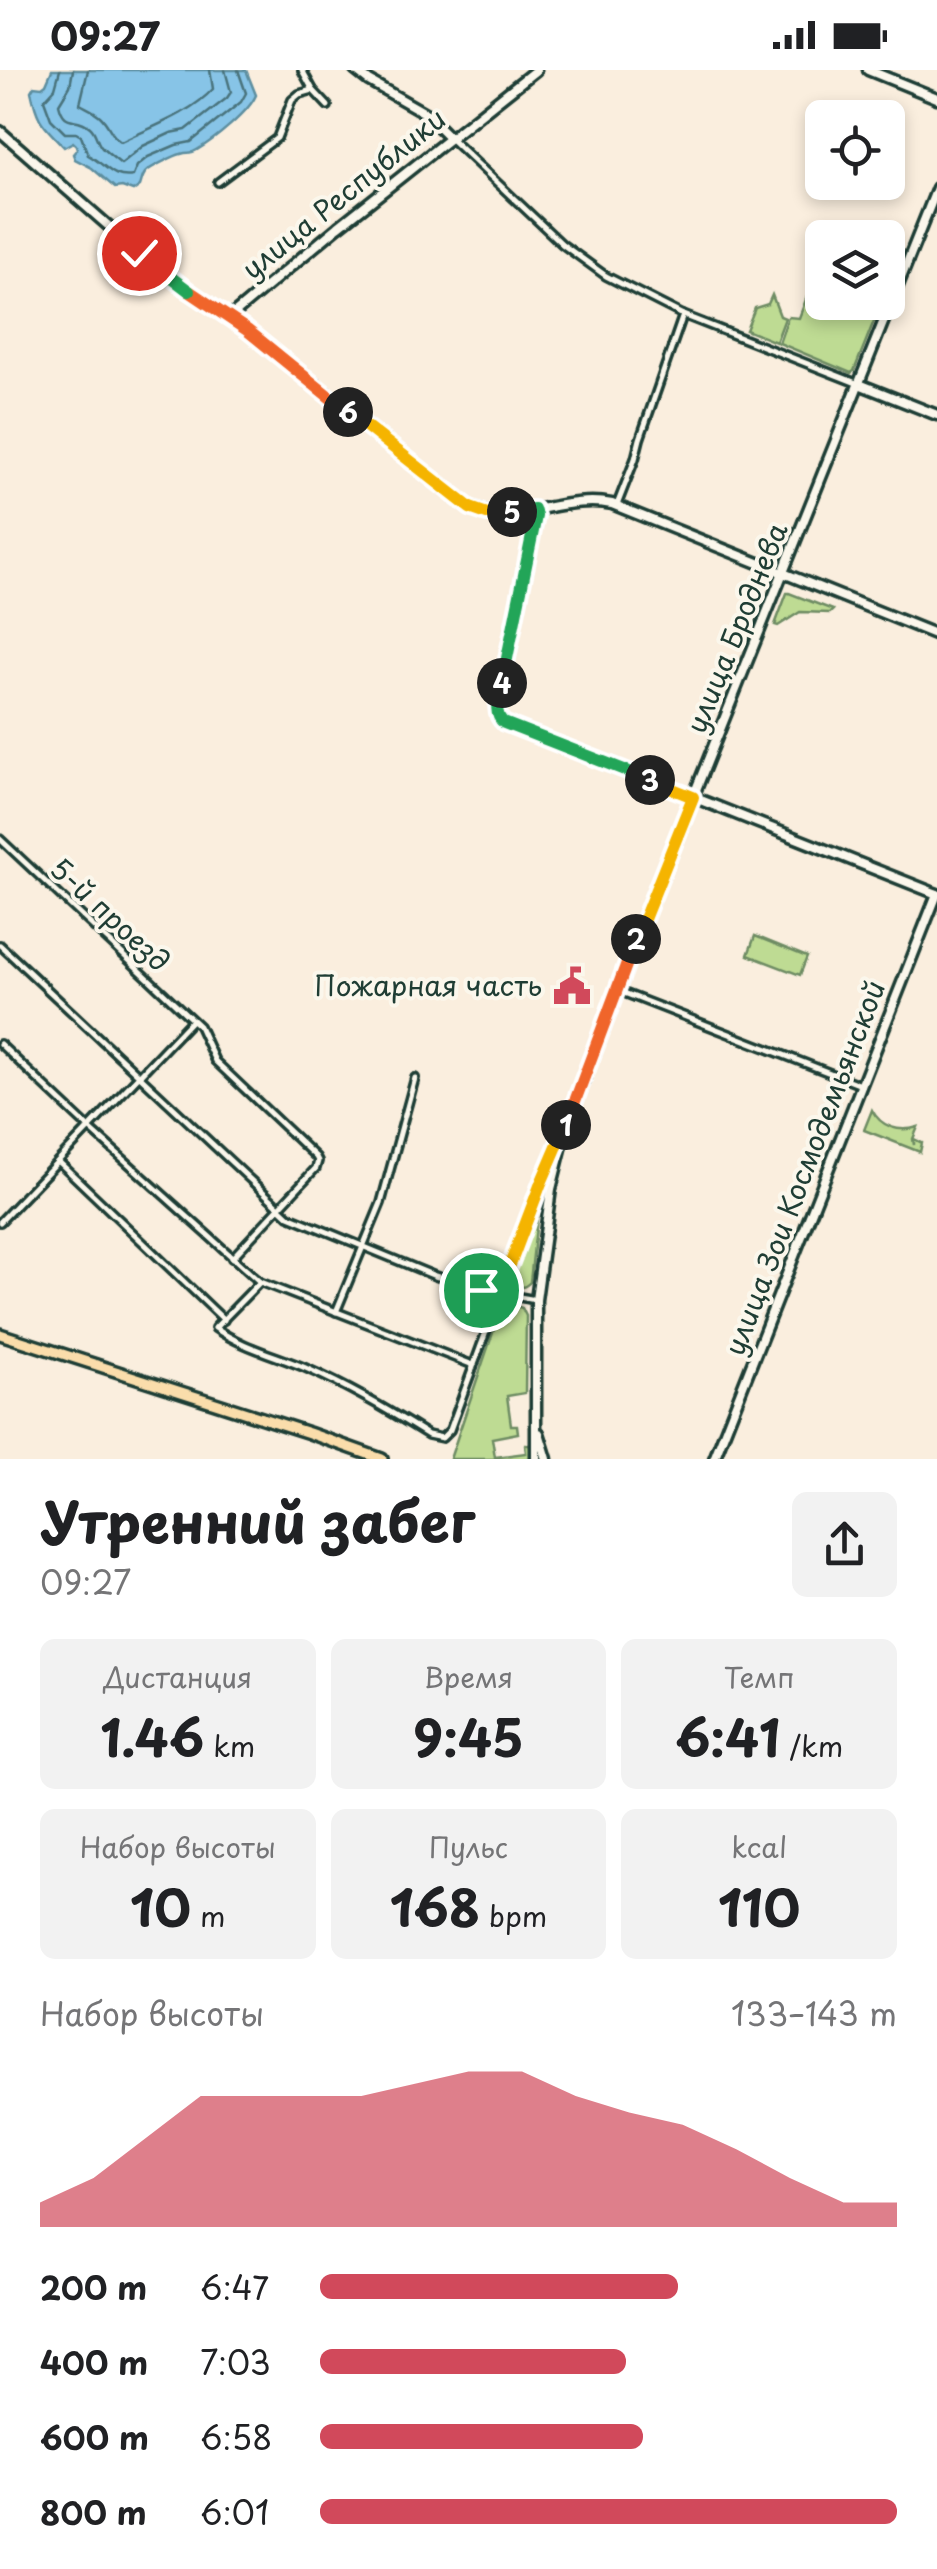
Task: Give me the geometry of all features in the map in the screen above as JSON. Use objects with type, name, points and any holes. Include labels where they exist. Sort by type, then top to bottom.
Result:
[{"type":"main road","points":[[355,70],[425,112],[450,138]]},
{"type":"main road","name":"улица Республики","points":[[229,318],[536,70]]},
{"type":"main road","points":[[868,70],[937,98]]},
{"type":"main road","points":[[0,131],[150,262],[229,318],[470,508],[495,514],[588,501],[617,506],[937,635]]},
{"type":"main road","name":"улица Броднева","points":[[537,1424],[536,1300],[549,1202],[579,1086],[937,188]]},
{"type":"main road","points":[[859,384],[937,415]]},
{"type":"main road","points":[[693,797],[937,894]]},
{"type":"main road","name":"улица Зои Космодемьянской","points":[[714,1459],[937,894]]},
{"type":"main road","points":[[0,1334],[382,1459]]},
{"type":"main road","points":[[536,1459],[537,1424]]},
{"type":"main road","points":[[537,1424],[548,1459]]},
{"type":"street","points":[[302,70],[328,106]]},
{"type":"street","points":[[218,182],[277,138],[292,100],[313,90]]},
{"type":"street","points":[[450,138],[562,244],[606,276],[684,315],[859,384]]},
{"type":"street","points":[[617,506],[684,315]]},
{"type":"street","points":[[534,509],[535,522],[498,705],[500,719],[693,797]]},
{"type":"street","name":"5-й проезд","points":[[0,839],[192,1020],[202,1031],[215,1061],[318,1161],[279,1208]]},
{"type":"street","points":[[0,946],[279,1208],[299,1221],[428,1273],[499,1294],[536,1300]]},
{"type":"street","points":[[616,990],[861,1085]]},
{"type":"street","points":[[0,1222],[192,1020]]},
{"type":"street","points":[[0,1044],[260,1282],[473,1365]]},
{"type":"street","points":[[336,1312],[385,1188],[414,1078]]},
{"type":"street","points":[[260,1282],[215,1328],[342,1385],[428,1436],[447,1435],[568,1121]]},
{"type":"street","points":[[58,1161],[224,1320]]},
{"type":"street","points":[[232,1258],[279,1208]]},
{"type":"green space","points":[[772,295],[780,316],[785,318],[776,342],[746,330],[755,308],[768,304]]},
{"type":"green space","points":[[805,302],[805,320],[874,320],[854,371],[779,343],[788,317],[799,318]]},
{"type":"green space","points":[[787,593],[833,610],[800,612],[775,625]]},
{"type":"green space","points":[[755,936],[807,957],[800,975],[748,955]]},
{"type":"green space","points":[[872,1110],[891,1127],[918,1127],[913,1139],[914,1145],[914,1139],[922,1143],[920,1152],[864,1130]]},
{"type":"green space","points":[[539,1200],[530,1282],[518,1287],[508,1277]]},
{"type":"green space","points":[[510,1304],[522,1308],[526,1316],[525,1393],[507,1396],[511,1425],[517,1425],[518,1433],[492,1438],[495,1457],[526,1453],[525,1445],[530,1445],[531,1459],[450,1459],[500,1312]]},
{"type":"water","points":[[52,70],[246,70],[256,95],[221,133],[194,151],[148,170],[133,191],[115,188],[75,159],[76,145],[73,142],[64,147],[42,123],[31,91],[34,86],[46,84]]},
{"type":"place","name":"Пожарная часть","points":[[572,986]]},
{"type":"route","points":[[139,253],[247,330],[464,505],[495,514],[534,509],[535,522],[498,705],[500,719],[693,797],[499,1294],[481,1290]]}]
